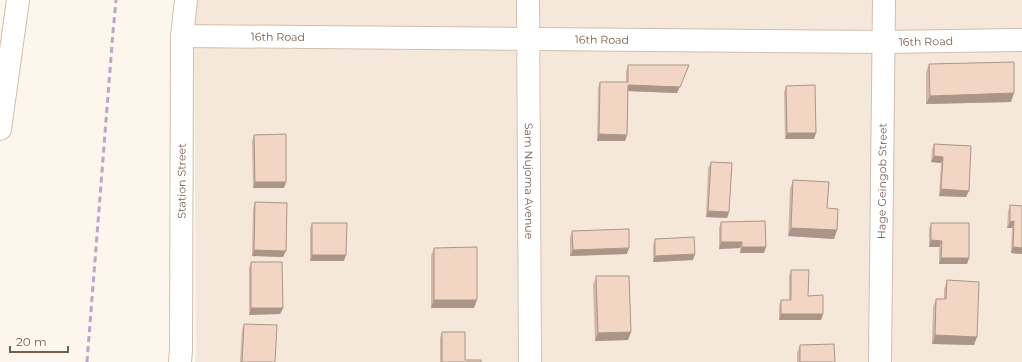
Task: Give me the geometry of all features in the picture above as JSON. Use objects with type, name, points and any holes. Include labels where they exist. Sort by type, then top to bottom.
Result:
[{"type":"street","points":[[0,129],[18,0]]},
{"type":"street","name":"Station Street","points":[[180,362],[182,350],[182,36],[186,0]]},
{"type":"street","name":"Sam Nujoma Avenue","points":[[528,0],[530,362]]},
{"type":"street","name":"Hage Geingob Street","points":[[880,362],[884,0]]},
{"type":"street","name":"16th Road","points":[[182,36],[884,42],[1022,40]]},
{"type":"shaded area","points":[[197,0],[519,0],[521,362],[195,362],[194,25]]},
{"type":"shaded area","points":[[540,0],[1022,0],[1022,362],[541,362]]},
{"type":"building","points":[[1014,62],[1014,93],[930,96],[929,64]]},
{"type":"building","points":[[628,65],[689,65],[680,87],[628,85],[627,135],[599,134],[600,82],[628,82]]},
{"type":"building","points":[[815,85],[816,133],[787,133],[786,86]]},
{"type":"building","points":[[286,134],[286,182],[255,182],[254,135]]},
{"type":"building","points":[[934,144],[971,146],[969,191],[941,189],[943,157],[934,156]]},
{"type":"building","points":[[711,162],[732,163],[729,212],[708,211]]},
{"type":"building","points":[[793,180],[829,182],[827,208],[838,209],[837,230],[791,228]]},
{"type":"building","points":[[255,202],[287,203],[286,251],[254,250]]},
{"type":"building","points":[[1010,205],[1022,206],[1022,248],[1013,247],[1014,221],[1010,222]]},
{"type":"building","points":[[765,221],[766,247],[742,247],[742,242],[721,242],[721,222]]},
{"type":"building","points":[[312,223],[347,223],[346,255],[312,255]]},
{"type":"building","points":[[931,223],[969,223],[969,258],[941,258],[942,241],[931,240]]},
{"type":"building","points":[[629,229],[629,248],[573,250],[572,231]]},
{"type":"building","points":[[694,237],[695,254],[655,256],[655,239]]},
{"type":"building","points":[[477,247],[477,300],[434,300],[434,248]]},
{"type":"building","points":[[251,262],[282,262],[283,308],[251,308]]},
{"type":"building","points":[[791,270],[809,270],[808,296],[823,295],[823,314],[781,314],[781,300],[791,300]]},
{"type":"building","points":[[596,276],[629,276],[631,332],[598,333]]},
{"type":"building","points":[[947,280],[979,282],[977,337],[935,335],[936,299],[946,299]]},
{"type":"building","points":[[244,324],[277,325],[275,362],[242,362]]},
{"type":"building","points":[[442,332],[465,332],[465,360],[481,360],[481,362],[442,362]]},
{"type":"building","points":[[834,344],[835,362],[800,362],[800,345]]},
{"type":"railway","points":[[87,362],[116,0]]}]
